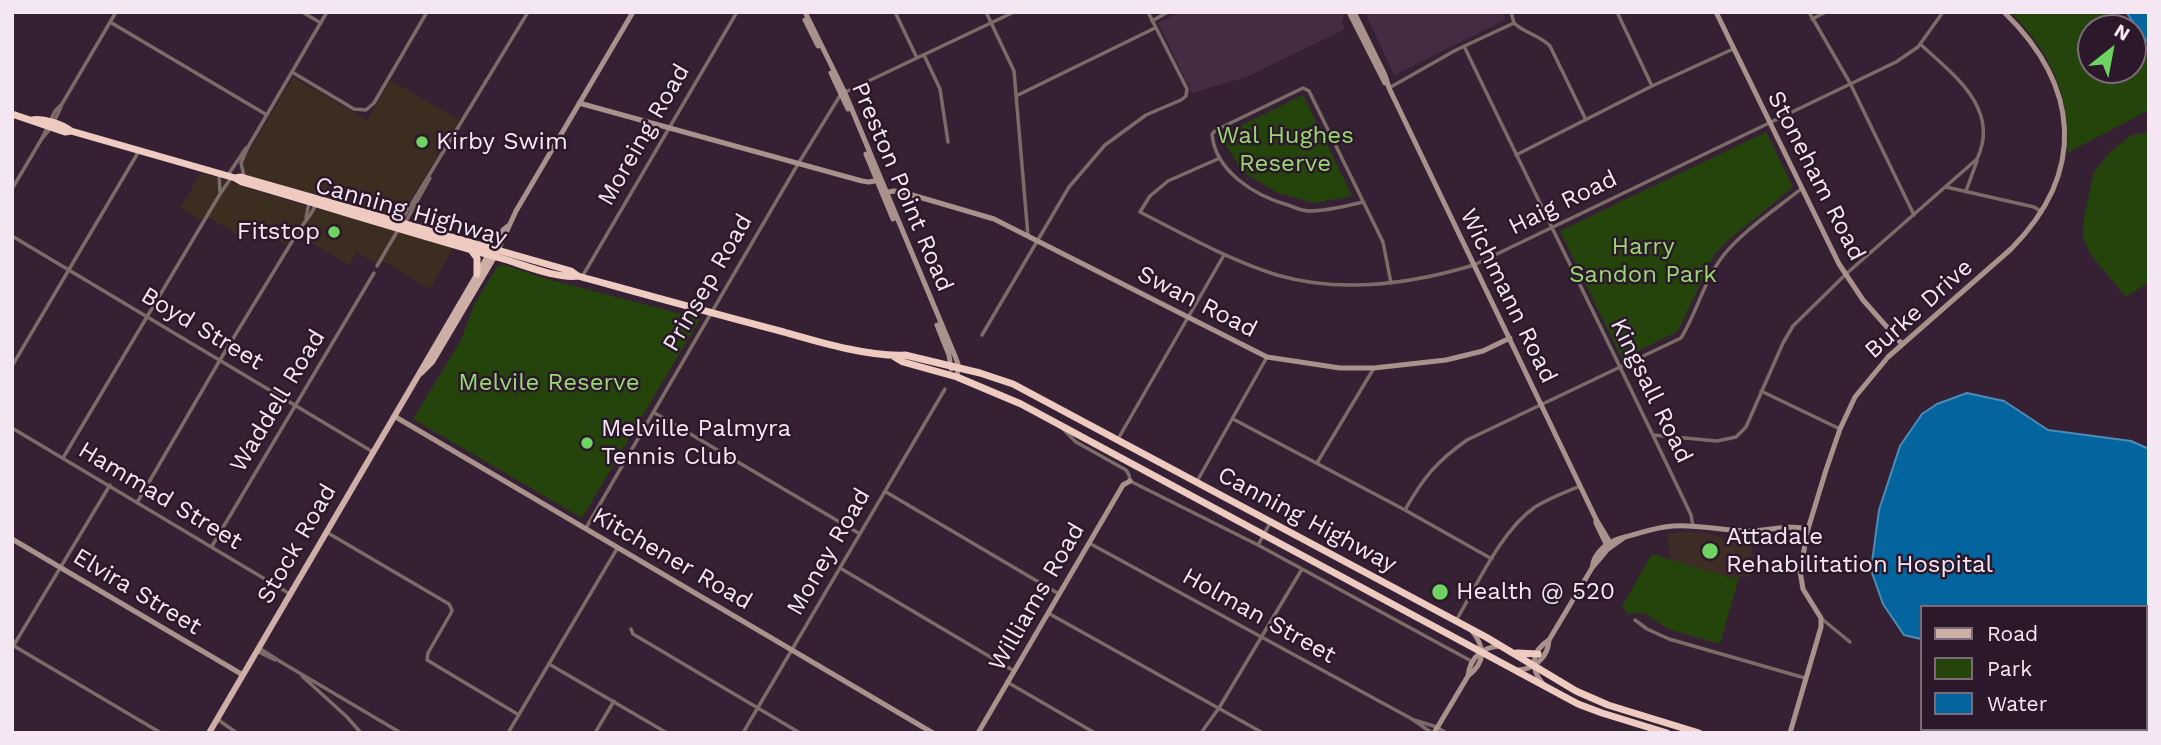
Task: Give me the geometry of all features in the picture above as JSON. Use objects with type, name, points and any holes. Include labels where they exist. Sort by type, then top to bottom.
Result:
[{"type":"highway","name":"Canning Highway","points":[[12,114],[32,120],[35,124],[50,125],[65,132],[71,131],[139,150],[242,182],[496,248],[580,276],[711,314],[800,337],[892,356],[903,362],[1002,380],[1035,395],[1457,621],[1592,699],[1699,733]]},
{"type":"highway","name":"Canning Highway","points":[[232,177],[246,178],[313,200]]},
{"type":"highway","name":"Canning Highway","points":[[402,224],[491,256],[570,277],[580,276]]},
{"type":"highway","points":[[471,250],[477,258],[477,274]]},
{"type":"highway","name":"Canning Highway","points":[[954,372],[1059,424],[1587,708],[1667,733]]},
{"type":"highway","points":[[997,392],[1002,380]]},
{"type":"highway","points":[[1513,652],[1538,654]]},
{"type":"main road","name":"Stock Road","points":[[209,733],[394,416],[438,352],[496,248]]},
{"type":"main road","name":"Stock Road","points":[[420,375],[424,363],[477,274],[491,256]]},
{"type":"street","points":[[12,189],[116,12]]},
{"type":"street","points":[[302,12],[321,23]]},
{"type":"street","points":[[63,458],[232,177],[327,12]]},
{"type":"street","points":[[292,72],[354,109],[366,110],[427,12]]},
{"type":"street","points":[[377,266],[528,12]]},
{"type":"street","name":"Stock Road","points":[[496,248],[503,230],[508,226],[633,12]]},
{"type":"street","name":"Moreing Road","points":[[580,276],[737,12]]},
{"type":"street","name":"Preston Point Road","points":[[803,12],[843,93],[885,193],[954,372]]},
{"type":"street","points":[[895,12],[917,58]]},
{"type":"street","points":[[986,12],[1014,71],[1028,236]]},
{"type":"street","points":[[843,93],[1014,12]]},
{"type":"street","points":[[982,335],[1069,187],[1105,145],[1146,115],[1186,96],[1187,89],[1148,12]]},
{"type":"street","points":[[1152,21],[1168,12]]},
{"type":"street","name":"Wichmann Road","points":[[1352,12],[1385,75],[1542,405],[1596,519],[1595,523],[1609,546]]},
{"type":"street","points":[[1511,12],[1514,23],[1550,46],[1586,120]]},
{"type":"street","points":[[1617,12],[1652,86]]},
{"type":"street","name":"Stoneham Road","points":[[1716,12],[1839,264],[1863,300],[1902,345]]},
{"type":"street","points":[[1809,12],[1850,83],[1914,215]]},
{"type":"street","points":[[1812,19],[1826,12]]},
{"type":"street","name":"Haig Road","points":[[1220,158],[1168,181],[1150,196],[1140,212],[1224,255],[1279,275],[1321,283],[1366,286],[1435,277],[1474,265],[1551,229],[1905,57],[1920,44],[1943,12]]},
{"type":"street","name":"Burke Drive","points":[[1850,642],[1821,618],[1803,589],[1800,571],[1808,529],[1840,429],[1855,397],[1888,357],[2011,249],[2042,212],[2063,163],[2065,120],[2059,89],[2036,50],[2004,12]]},
{"type":"street","points":[[110,22],[267,115]]},
{"type":"street","points":[[1389,88],[1464,46],[1514,23]]},
{"type":"street","points":[[1016,96],[1155,28]]},
{"type":"street","points":[[1920,44],[1964,84],[1981,117],[1984,134],[1982,147],[1966,192]]},
{"type":"street","name":"Kingsall Road","points":[[1464,46],[1653,435],[1691,516],[1693,526]]},
{"type":"street","points":[[1516,155],[1652,86],[1734,49]]},
{"type":"street","points":[[924,55],[940,89],[948,142]]},
{"type":"street","points":[[1363,202],[1307,211],[1272,201],[1238,180],[1220,158],[1212,142],[1212,134],[1303,88],[1309,91],[1383,242],[1391,283]]},
{"type":"street","name":"Prinsep Road","points":[[586,528],[798,164],[843,93]]},
{"type":"street","points":[[579,103],[866,182],[879,180]]},
{"type":"street","points":[[246,178],[241,166],[248,147]]},
{"type":"street","points":[[12,366],[139,150]]},
{"type":"street","points":[[1653,435],[1717,440],[1736,437],[1746,427],[1793,326],[1846,274],[1977,159]]},
{"type":"street","points":[[218,173],[220,194]]},
{"type":"street","points":[[1946,187],[2034,207],[2042,212]]},
{"type":"street","points":[[1405,510],[1421,482],[1449,453],[1467,440],[1681,338],[1718,262],[1730,248],[1801,189]]},
{"type":"street","name":"Swan Road","points":[[885,193],[902,191],[978,213],[1268,357],[1340,368],[1374,368],[1446,360],[1483,351],[1510,338]]},
{"type":"street","points":[[138,502],[220,360],[306,218],[311,215],[313,200]]},
{"type":"street","name":"Boyd Street","points":[[12,236],[373,452]]},
{"type":"street","points":[[1116,440],[1224,255]]},
{"type":"street","name":"Waddell Road","points":[[212,546],[374,273]]},
{"type":"street","points":[[1196,482],[1268,357]]},
{"type":"street","points":[[1317,463],[1374,368]]},
{"type":"street","name":"Money Road","points":[[743,733],[945,389]]},
{"type":"street","points":[[1761,391],[1840,429]]},
{"type":"street","points":[[653,412],[860,534]]},
{"type":"street","name":"Kitchener Road","points":[[394,416],[933,733]]},
{"type":"street","points":[[1233,419],[1492,559]]},
{"type":"street","name":"Canning Highway","points":[[1059,424],[1076,442],[1126,470],[1130,481],[1258,545],[1473,662]]},
{"type":"street","name":"Hammad Street","points":[[12,428],[290,594]]},
{"type":"street","name":"Williams Road","points":[[978,733],[1123,485],[1130,481]]},
{"type":"street","points":[[110,485],[13,646],[161,733]]},
{"type":"street","points":[[1457,621],[1492,559],[1520,519],[1538,505],[1580,486]]},
{"type":"street","points":[[885,492],[1059,594]]},
{"type":"street","points":[[1258,545],[1271,521]]},
{"type":"street","points":[[1546,687],[1534,672],[1533,661],[1544,643],[1549,640],[1593,562],[1618,538],[1660,527],[1693,526],[1750,531],[1794,527],[1808,529]]},
{"type":"street","points":[[326,531],[449,604],[451,613],[428,653],[427,660],[519,715]]},
{"type":"street","name":"Elvira Street","points":[[12,539],[243,675]]},
{"type":"street","name":"Holman Street","points":[[1089,543],[1434,731],[1446,733]]},
{"type":"street","points":[[509,733],[618,547]]},
{"type":"street","points":[[840,568],[1014,671]]},
{"type":"street","points":[[1201,733],[1219,708],[1302,569]]},
{"type":"street","points":[[1048,613],[1264,733]]},
{"type":"street","points":[[1790,733],[1821,628],[1821,618]]},
{"type":"street","points":[[1635,620],[1669,639],[1805,678]]},
{"type":"street","points":[[631,629],[633,634],[800,733]]},
{"type":"street","points":[[1468,676],[1482,657],[1481,645],[1470,629]]},
{"type":"street","points":[[1515,670],[1538,664],[1549,646],[1549,640]]},
{"type":"street","points":[[1434,731],[1468,676],[1477,654],[1492,646],[1502,646]]},
{"type":"street","points":[[258,649],[401,733]]},
{"type":"street","points":[[549,664],[667,733]]},
{"type":"street","points":[[299,673],[361,733]]},
{"type":"street","points":[[1007,682],[1095,733]]},
{"type":"street","points":[[595,733],[614,702]]},
{"type":"street","points":[[217,719],[237,733]]},
{"type":"street","name":"Holman Street","points":[[1412,719],[1434,731]]},
{"type":"shaded area","points":[[1180,12],[1345,12],[1342,23],[1345,29],[1249,76],[1192,93],[1158,23]]},
{"type":"shaded area","points":[[1365,12],[1503,12],[1505,20],[1394,75]]},
{"type":"shaded area","points":[[293,77],[367,120],[391,80],[459,120],[401,216],[395,217],[249,176],[244,172],[244,160]]},
{"type":"shaded area","points":[[201,173],[453,248],[430,289],[379,259],[376,264],[357,252],[349,265],[295,233],[287,246],[251,225],[243,238],[205,215],[201,220],[180,208]]},
{"type":"shaded area","name":"Attadale Rehabilitation Hospital","points":[[1707,533],[1735,542],[1752,540],[1751,576],[1732,578],[1670,560],[1667,534]]},
{"type":"green space","points":[[2010,12],[2119,12],[2120,14],[2077,14],[2077,84],[2147,84],[2147,56],[2149,110],[2067,153],[2066,113],[2062,94],[2047,59]]},
{"type":"green space","name":"Wal Hughes Reserve","points":[[1303,95],[1352,196],[1314,203],[1278,193],[1243,172],[1220,136]]},
{"type":"green space","name":"Harry Sandon Park","points":[[1766,132],[1793,187],[1714,255],[1678,331],[1622,359],[1560,231]]},
{"type":"green space","points":[[2149,132],[2149,282],[2126,297],[2091,255],[2083,238],[2084,217],[2094,172],[2111,151],[2132,135]]},
{"type":"green space","name":"Melvile Reserve","points":[[502,264],[540,277],[700,319],[582,518],[413,419],[461,340],[474,305],[497,267]]},
{"type":"green space","points":[[1652,554],[1731,578],[1739,577],[1720,644],[1668,629],[1644,613],[1628,614],[1622,606]]},
{"type":"green space","points":[[2149,688],[2149,733],[2011,733],[2147,731]]},
{"type":"water","points":[[2126,12],[2149,12],[2149,44],[2147,14]]},
{"type":"water","points":[[1967,393],[2004,401],[2048,430],[2131,441],[2149,449],[2149,688],[2147,605],[1920,605],[1920,639],[1904,635],[1883,604],[1871,570],[1879,510],[1900,446],[1922,414],[1937,404]]},
{"type":"place","name":"Kirby Swim","points":[[422,142]]},
{"type":"place","name":"Fitstop","points":[[334,232]]},
{"type":"place","name":"Melville Palmyra Tennis Club","points":[[587,443]]},
{"type":"place","name":"Attadale Rehabilitation Hospital","points":[[1710,551]]},
{"type":"place","name":"Health @ 520","points":[[1440,592]]}]
